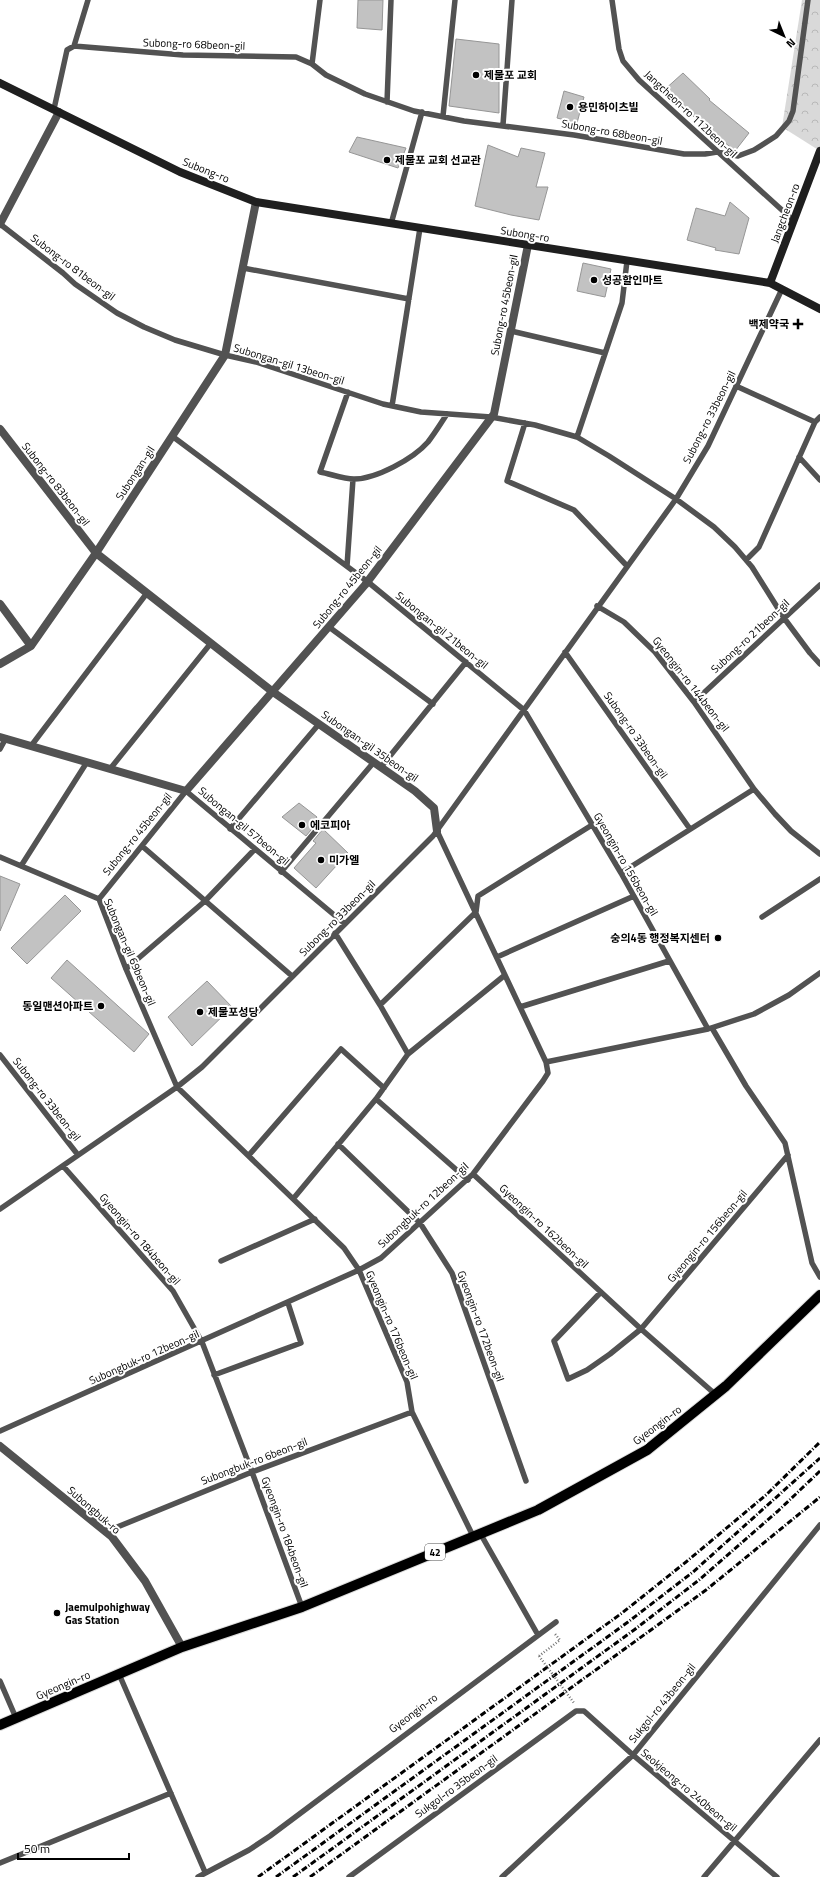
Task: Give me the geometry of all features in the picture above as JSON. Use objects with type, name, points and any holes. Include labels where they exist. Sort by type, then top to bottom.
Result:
[{"type":"main road","name":"Gyeongin-ro","points":[[0,1725],[182,1647],[302,1607],[538,1510],[647,1450],[715,1394],[820,1295]]},
{"type":"street","name":"Subong-ro","points":[[0,83],[180,172],[256,202],[770,283],[820,309]]},
{"type":"street","points":[[0,224],[57,111]]},
{"type":"street","name":"Jangcheon-ro","points":[[770,283],[820,151]]},
{"type":"street","name":"Subongan-gil","points":[[0,664],[31,646],[96,553],[225,355],[256,202]]},
{"type":"street","name":"Subong-ro 45beon-gil","points":[[186,791],[368,582],[494,414],[528,245]]},
{"type":"street","name":"Subong-ro 83beon-gil","points":[[0,429],[96,553]]},
{"type":"street","name":"Subongan-gil 35beon-gil","points":[[96,553],[273,692],[415,790],[434,808],[437,831]]},
{"type":"street","points":[[0,604],[31,646]]},
{"type":"street","name":"Subongan-gil 57beon-gil","points":[[3,737],[186,791]]},
{"type":"street","name":"Subongbuk-ro","points":[[0,1446],[112,1537],[145,1581],[182,1647]]},
{"type":"lane","points":[[57,111],[67,50],[74,46],[88,0]]},
{"type":"lane","points":[[312,64],[320,0]]},
{"type":"lane","points":[[387,102],[391,0]]},
{"type":"lane","points":[[443,116],[455,0]]},
{"type":"lane","points":[[503,125],[512,0]]},
{"type":"lane","name":"Jangcheon-ro 112beon-gil","points":[[612,0],[619,49],[624,61],[639,80],[794,221]]},
{"type":"lane","name":"Subong-ro 68beon-gil","points":[[74,46],[183,55],[296,57],[312,64],[326,75],[365,94],[422,112],[503,125],[574,134],[684,154],[705,154],[717,152],[738,156],[754,150],[776,136],[789,121],[793,111],[808,0]]},
{"type":"lane","points":[[391,224],[422,112]]},
{"type":"lane","name":"Subong-ro 81beon-gil","points":[[0,224],[75,284],[117,313],[144,327],[175,340],[225,355]]},
{"type":"lane","points":[[392,406],[420,228]]},
{"type":"lane","points":[[577,437],[622,303],[627,261]]},
{"type":"lane","points":[[243,268],[408,299]]},
{"type":"lane","name":"Subong-ro 33beon-gil","points":[[0,1209],[177,1087],[202,1067],[437,831],[597,606],[676,499],[708,446],[782,289]]},
{"type":"lane","points":[[511,331],[605,353]]},
{"type":"lane","name":"Subongan-gil 13beon-gil","points":[[225,355],[256,362],[392,406],[421,412],[491,417],[525,423],[577,437],[676,499],[714,528],[735,547],[746,560],[784,618],[820,664]]},
{"type":"lane","points":[[736,386],[815,422]]},
{"type":"lane","name":"Subongan-gil 13beon-gil","points":[[348,392],[320,472],[353,479],[363,478],[387,470],[412,455],[427,442],[448,414]]},
{"type":"lane","points":[[746,560],[759,547],[815,422],[820,417]]},
{"type":"lane","points":[[525,423],[507,481],[574,510],[627,566]]},
{"type":"lane","name":"Subongan-gil 21beon-gil","points":[[172,436],[368,582],[524,710]]},
{"type":"lane","points":[[799,457],[820,480]]},
{"type":"lane","points":[[347,566],[353,479]]},
{"type":"lane","name":"Subong-ro 21beon-gil","points":[[694,702],[820,585]]},
{"type":"lane","points":[[31,746],[147,593]]},
{"type":"lane","name":"Gyeongin-ro 144beon-gil","points":[[597,606],[624,622],[655,652],[694,702],[754,788],[791,831],[820,854]]},
{"type":"lane","points":[[329,627],[433,704]]},
{"type":"lane","points":[[110,769],[211,643]]},
{"type":"lane","name":"Subong-ro 33beon-gil","points":[[565,652],[690,829]]},
{"type":"lane","points":[[382,767],[466,662]]},
{"type":"lane","name":"Gyeongin-ro 156beon-gil","points":[[524,710],[621,873],[669,960],[710,1029],[746,1086],[785,1143],[812,1263],[820,1277]]},
{"type":"lane","points":[[230,829],[320,724]]},
{"type":"lane","points":[[0,749],[3,737]]},
{"type":"lane","points":[[20,866],[87,762]]},
{"type":"lane","points":[[281,872],[374,762]]},
{"type":"lane","points":[[621,873],[754,788]]},
{"type":"lane","name":"Subongan-gil 57beon-gil","points":[[186,791],[344,924]]},
{"type":"lane","name":"Subong-ro 45beon-gil","points":[[99,899],[186,791]]},
{"type":"lane","points":[[380,1005],[476,912],[478,896],[592,825]]},
{"type":"lane","name":"Subongan-gil 35beon-gil","points":[[437,831],[546,1062]]},
{"type":"lane","points":[[142,846],[292,976]]},
{"type":"lane","points":[[126,969],[205,901],[255,850]]},
{"type":"lane","name":"Subongan-gil 69beon-gil","points":[[0,857],[99,899],[126,969],[177,1087]]},
{"type":"lane","points":[[762,917],[820,879]]},
{"type":"lane","points":[[497,957],[634,896]]},
{"type":"lane","points":[[335,934],[380,1005],[408,1054]]},
{"type":"lane","points":[[520,1007],[669,960]]},
{"type":"lane","points":[[546,1062],[710,1029],[754,1014],[789,995],[820,973]]},
{"type":"lane","points":[[293,1199],[376,1099],[408,1054],[505,975]]},
{"type":"lane","points":[[249,1155],[341,1049],[384,1088]]},
{"type":"lane","name":"Subong-ro 33beon-gil","points":[[0,1055],[78,1155]]},
{"type":"lane","name":"Subongbuk-ro 12beon-gil","points":[[0,1431],[288,1303],[359,1270],[381,1258],[468,1180],[543,1081],[548,1073],[546,1062]]},
{"type":"lane","name":"Gyeongin-ro 176beon-gil","points":[[177,1087],[344,1248],[359,1270],[407,1382],[412,1412],[476,1535]]},
{"type":"lane","points":[[376,1099],[468,1180]]},
{"type":"lane","name":"Gyeongin-ro 172beon-gil","points":[[338,1144],[420,1223],[452,1272],[526,1481]]},
{"type":"lane","name":"Gyeongin-ro 156beon-gil","points":[[641,1329],[788,1155]]},
{"type":"lane","name":"Gyeongin-ro 184beon-gil","points":[[63,1166],[173,1291],[202,1342],[302,1607]]},
{"type":"lane","name":"Gyeongin-ro 162beon-gil","points":[[473,1174],[641,1329],[715,1394]]},
{"type":"lane","points":[[221,1261],[315,1220]]},
{"type":"lane","points":[[601,1292],[554,1341],[568,1379],[586,1370],[610,1354],[641,1329]]},
{"type":"lane","points":[[214,1375],[301,1343],[288,1303]]},
{"type":"lane","name":"Subongbuk-ro 6beon-gil","points":[[105,1532],[120,1524],[252,1472],[412,1412]]},
{"type":"lane","name":"Sukgol-ro 43beon-gil","points":[[502,1877],[633,1755],[820,1525]]},
{"type":"lane","points":[[476,1535],[538,1635]]},
{"type":"lane","name":"Gyeongin-ro","points":[[198,1877],[249,1850],[270,1836],[556,1622]]},
{"type":"lane","points":[[119,1674],[205,1872]]},
{"type":"lane","points":[[0,1681],[16,1718]]},
{"type":"lane","name":"Seokjeong-ro 240beon-gil","points":[[576,1711],[584,1711],[633,1755],[777,1877]]},
{"type":"lane","name":"Sukgol-ro 35beon-gil","points":[[349,1877],[576,1711]]},
{"type":"lane","points":[[734,1841],[820,1740]]},
{"type":"lane","points":[[0,1863],[171,1793]]},
{"type":"lane","name":"Seokjeong-ro 240beon-gil","points":[[704,1877],[734,1841]]},
{"type":"path","points":[[560,1640],[539,1656],[574,1703]]},
{"type":"green space","points":[[802,0],[820,0],[820,151],[782,127]]},
{"type":"building","points":[[358,0],[383,0],[382,30],[357,28]]},
{"type":"building","name":"제물포 교회","points":[[456,39],[499,44],[499,113],[449,106]]},
{"type":"building","points":[[683,73],[710,99],[709,100],[749,133],[735,151],[663,91]]},
{"type":"building","name":"용민하이츠빌","points":[[564,91],[584,97],[577,123],[557,118]]},
{"type":"building","name":"제물포 교회 선교관","points":[[357,137],[406,148],[398,168],[349,152]]},
{"type":"building","points":[[488,145],[518,157],[521,148],[545,153],[536,187],[548,187],[539,220],[475,206]]},
{"type":"building","points":[[730,202],[749,218],[739,254],[715,250],[716,248],[687,240],[696,208],[725,216]]},
{"type":"building","name":"성공할인마트","points":[[583,263],[611,269],[605,297],[577,291]]},
{"type":"building","name":"에코피아","points":[[299,803],[317,817],[314,821],[316,824],[306,836],[282,817]]},
{"type":"building","name":"미가엘","points":[[323,829],[348,853],[316,888],[294,868],[316,843],[313,841]]},
{"type":"building","points":[[0,876],[20,884],[0,931]]},
{"type":"building","points":[[65,895],[81,911],[27,964],[11,948]]},
{"type":"building","name":"동일맨션아파트","points":[[67,960],[149,1034],[134,1052],[51,978]]},
{"type":"building","name":"제물포성당","points":[[207,981],[232,1007],[192,1046],[168,1017]]},
{"type":"railway","points":[[258,1877],[622,1613],[766,1495],[820,1442]]},
{"type":"railway","points":[[276,1877],[628,1622],[693,1572],[820,1458]]},
{"type":"railway","points":[[293,1877],[634,1630],[699,1580],[778,1511],[820,1471]]},
{"type":"railway","points":[[310,1877],[706,1590],[820,1497]]},
{"type":"place","name":"제물포 교회","points":[[476,75]]},
{"type":"place","name":"용민하이츠빌","points":[[570,107]]},
{"type":"place","name":"제물포 교회 선교관","points":[[387,160]]},
{"type":"place","name":"성공할인마트","points":[[594,280]]},
{"type":"place","name":"백제약국","points":[[798,324]]},
{"type":"place","name":"에코피아","points":[[302,825]]},
{"type":"place","name":"미가엘","points":[[321,860]]},
{"type":"place","name":"숭의4동 행정복지센터","points":[[718,938]]},
{"type":"place","name":"동일맨션아파트","points":[[101,1006]]},
{"type":"place","name":"제물포성당","points":[[200,1012]]},
{"type":"place","name":"Jaemulpohighway Gas Station","points":[[57,1613]]}]
